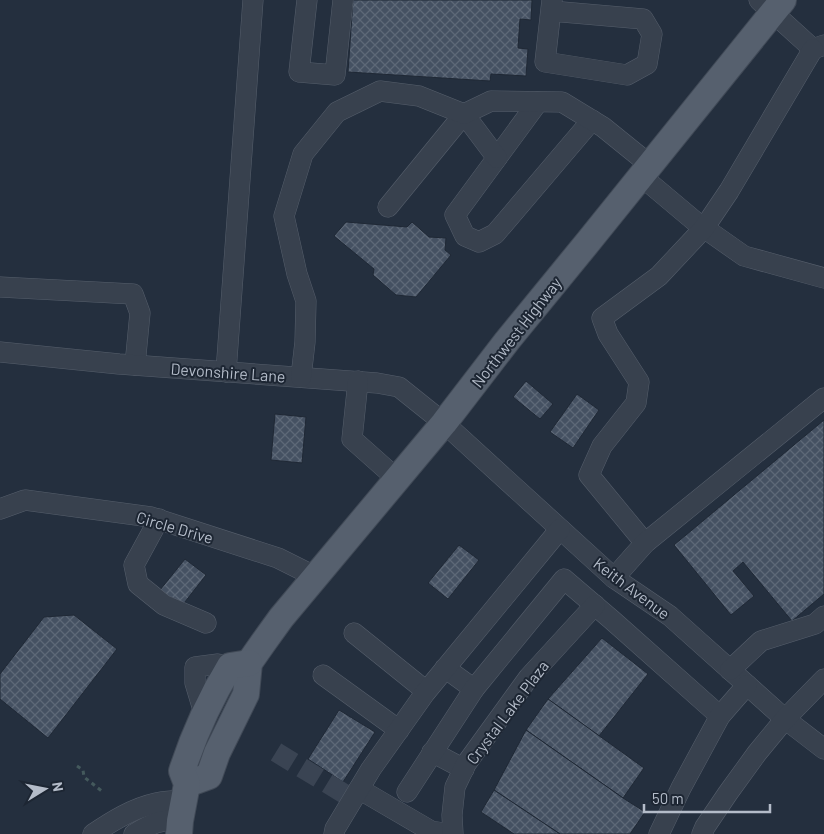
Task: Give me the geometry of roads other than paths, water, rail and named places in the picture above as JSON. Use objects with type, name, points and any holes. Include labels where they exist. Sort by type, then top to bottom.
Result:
[{"type":"main road","name":"Northwest Highway","points":[[182,810],[182,771],[204,713],[215,691],[281,618],[444,423],[507,340],[646,171],[772,4]]},
{"type":"main road","name":"Northwest Highway","points":[[182,810],[209,776],[217,753],[246,694],[239,665]]},
{"type":"street","points":[[226,372],[253,0]]},
{"type":"street","points":[[307,0],[300,72],[335,75],[343,0]]},
{"type":"street","points":[[645,543],[589,475],[602,446],[636,403],[639,382],[608,334],[602,318],[659,276],[704,228],[818,47],[772,4]]},
{"type":"street","points":[[552,5],[643,19],[652,34],[647,64],[628,75],[545,62],[552,5]]},
{"type":"street","points":[[300,377],[305,342],[306,301],[297,274],[284,216],[303,154],[338,112],[380,91],[418,96],[464,114],[496,158]]},
{"type":"street","points":[[388,207],[464,114],[491,101],[562,102],[603,126],[704,228],[744,256],[824,278]]},
{"type":"street","points":[[538,102],[454,215],[465,236],[479,242],[494,234],[592,120]]},
{"type":"street","points":[[0,288],[133,294],[140,312],[135,365]]},
{"type":"street","name":"Devonshire Lane","points":[[0,352],[82,361],[377,383],[399,387],[444,423]]},
{"type":"street","points":[[358,381],[352,439],[398,479]]},
{"type":"street","points":[[614,578],[645,543],[824,398]]},
{"type":"street","name":"Keith Avenue","points":[[444,423],[614,578],[670,616],[785,719],[824,749]]},
{"type":"street","name":"Circle Drive","points":[[0,509],[25,500],[151,517],[278,558],[316,577]]},
{"type":"street","points":[[159,519],[134,566],[138,584],[164,605],[206,623]]},
{"type":"street","points":[[334,834],[335,829],[371,769],[426,691],[560,529]]},
{"type":"street","points":[[407,792],[474,689],[564,579],[720,716]]},
{"type":"street","name":"Crystal Lake Plaza","points":[[452,834],[455,786],[464,769],[529,677],[595,605]]},
{"type":"street","points":[[730,670],[761,641],[815,624],[824,616]]},
{"type":"street","points":[[354,633],[426,691]]},
{"type":"street","points":[[445,668],[474,689]]},
{"type":"street","points":[[323,675],[399,730]]},
{"type":"street","points":[[702,834],[728,793],[757,754],[785,719],[824,680]]},
{"type":"street","points":[[659,834],[681,788],[720,716],[747,685]]},
{"type":"street","points":[[432,752],[464,769]]},
{"type":"street","points":[[359,789],[431,831],[452,834]]},
{"type":"street","points":[[93,834],[132,811],[156,803],[182,810]]},
{"type":"street","points":[[134,834],[156,822],[168,820],[182,810]]},
{"type":"tunnel","points":[[276,752],[353,799]]}]
